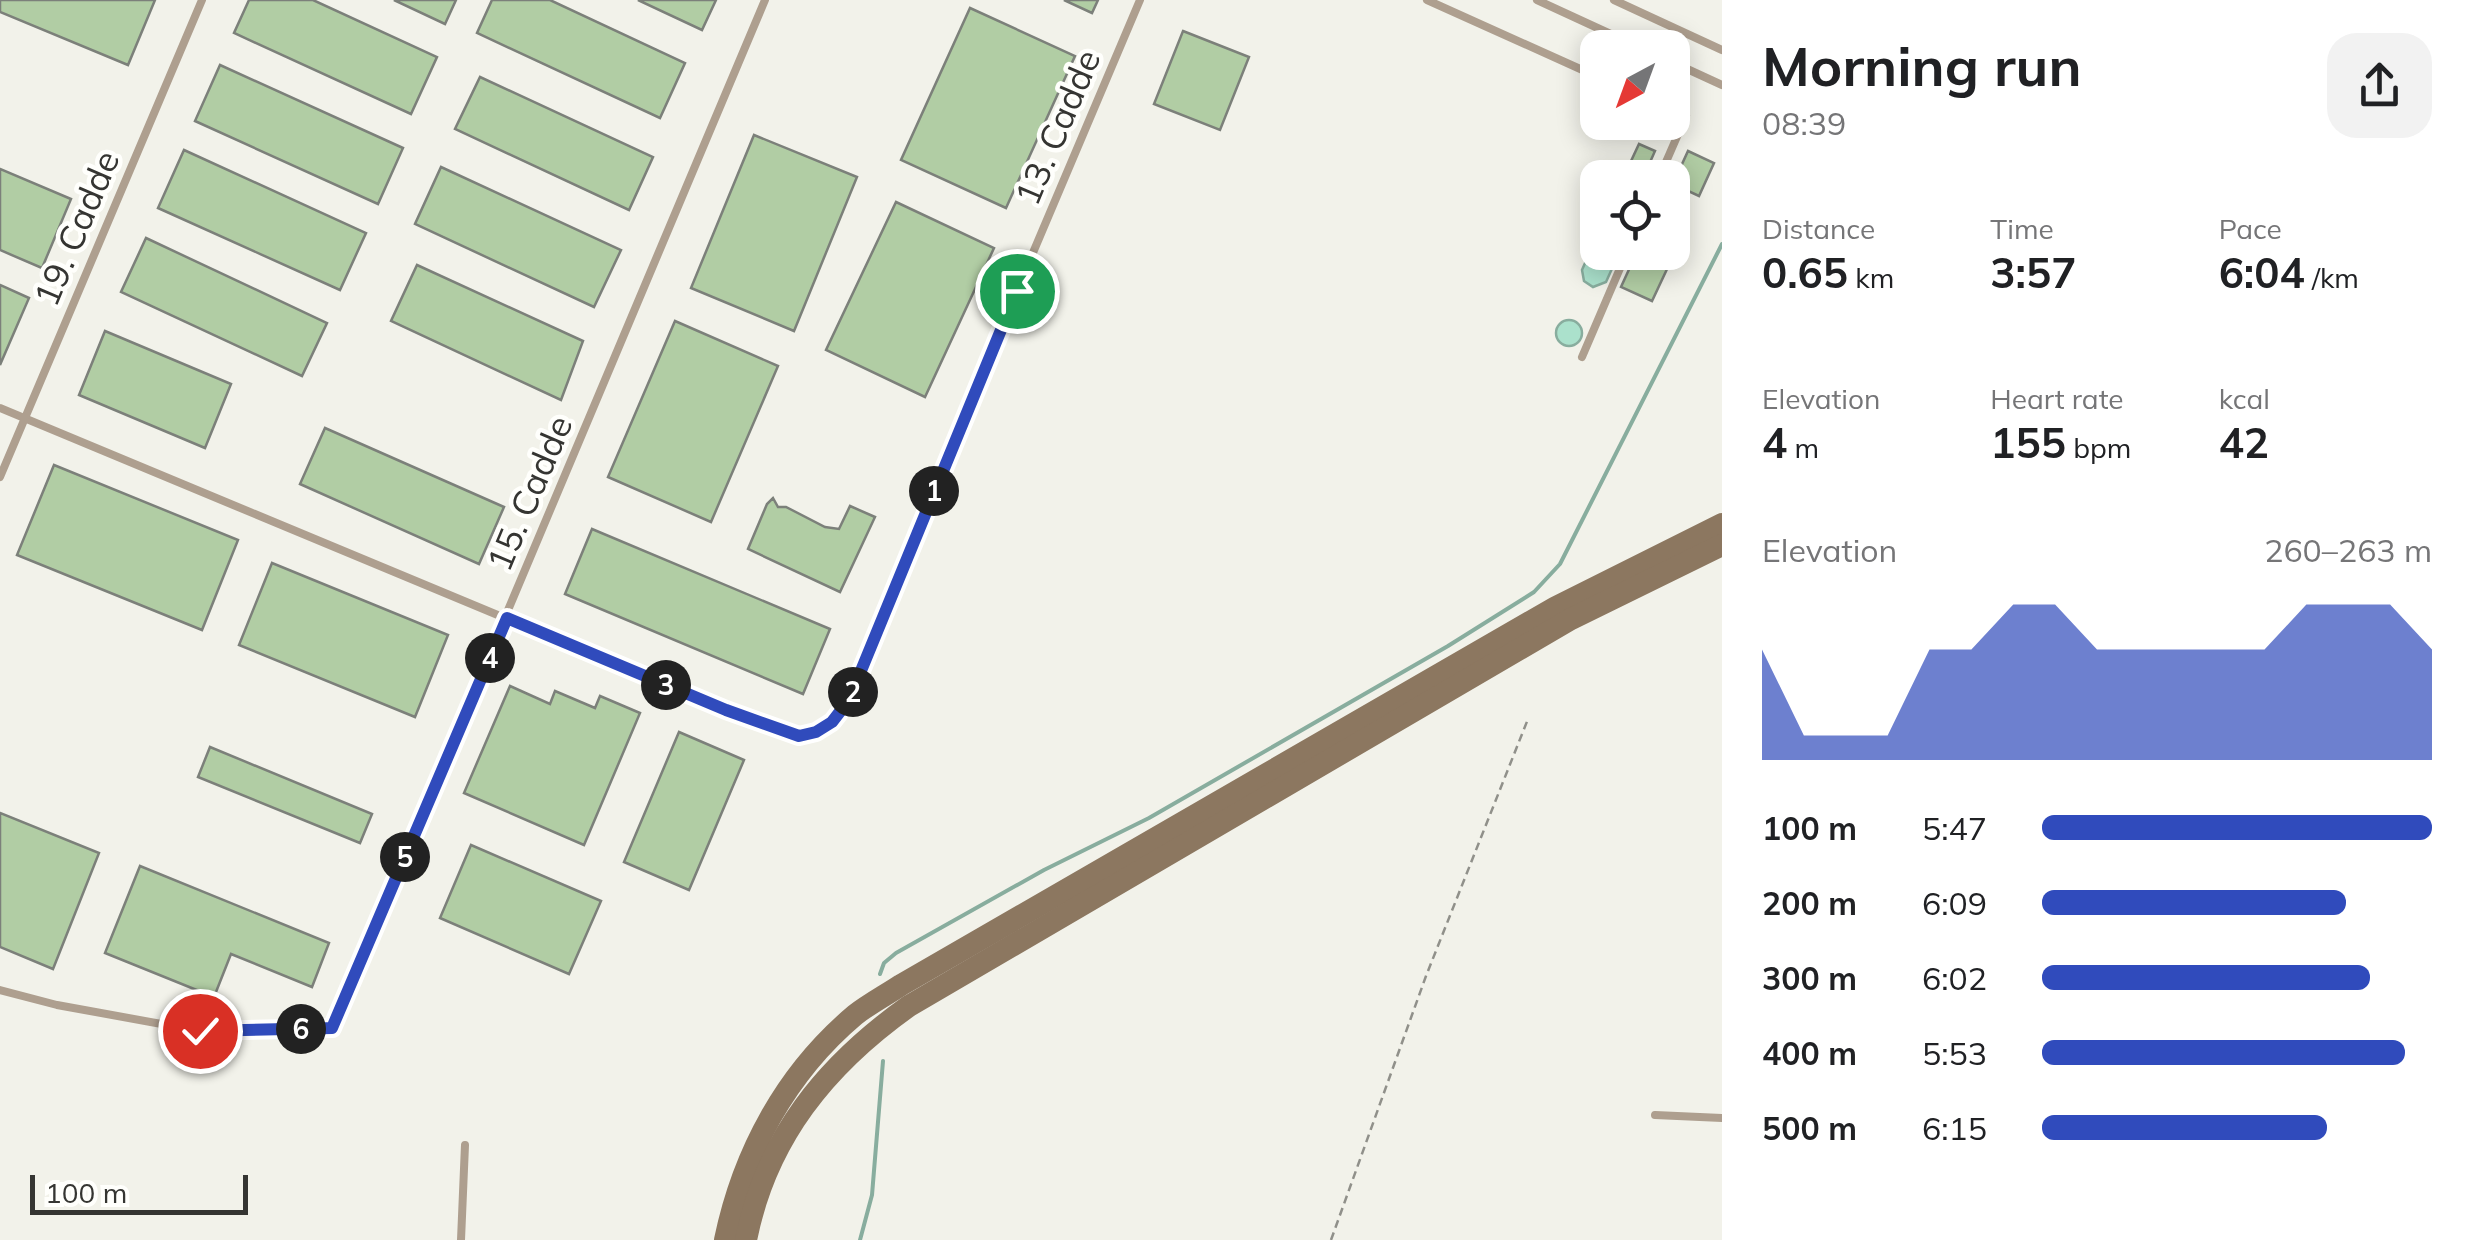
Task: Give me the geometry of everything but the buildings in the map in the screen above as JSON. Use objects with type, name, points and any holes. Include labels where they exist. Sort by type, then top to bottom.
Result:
[{"type":"street","points":[[725,1240],[734,1196],[764,1123],[812,1059],[855,1015],[1556,607],[1722,524]]},
{"type":"street","points":[[746,1240],[752,1206],[776,1149],[817,1088],[862,1039],[908,1006],[1572,619],[1722,545]]},
{"type":"lane","name":"19. Cadde","points":[[0,476],[202,0]]},
{"type":"lane","name":"15. Cadde","points":[[0,990],[56,1005],[200,1031],[332,1028],[765,0]]},
{"type":"lane","name":"13. Cadde","points":[[0,408],[726,710],[799,736],[816,732],[832,722],[849,700],[1140,0]]},
{"type":"lane","points":[[1427,0],[1580,69]]},
{"type":"lane","points":[[1537,0],[1602,30]]},
{"type":"lane","points":[[1614,0],[1722,50]]},
{"type":"lane","points":[[1690,70],[1722,85]]},
{"type":"lane","points":[[1582,358],[1619,270]]},
{"type":"lane","points":[[1655,1115],[1722,1118]]},
{"type":"lane","points":[[461,1240],[465,1145]]},
{"type":"path","points":[[1331,1240],[1426,976],[1528,719]]},
{"type":"shaded area","points":[[1582,270],[1611,270],[1606,282],[1593,287],[1584,281]]},
{"type":"shaded area","points":[[1569,320],[1578,324],[1582,333],[1578,342],[1569,346],[1560,342],[1556,333],[1560,324]]},
{"type":"waterway","points":[[880,974],[884,963],[896,953],[1044,870],[1149,818],[1448,646],[1534,592],[1560,564],[1722,244]]},
{"type":"waterway","points":[[860,1240],[872,1195],[883,1061]]},
{"type":"route","points":[[200,1031],[332,1028],[507,618],[726,710],[799,736],[832,722],[849,700],[1017,291]]}]
